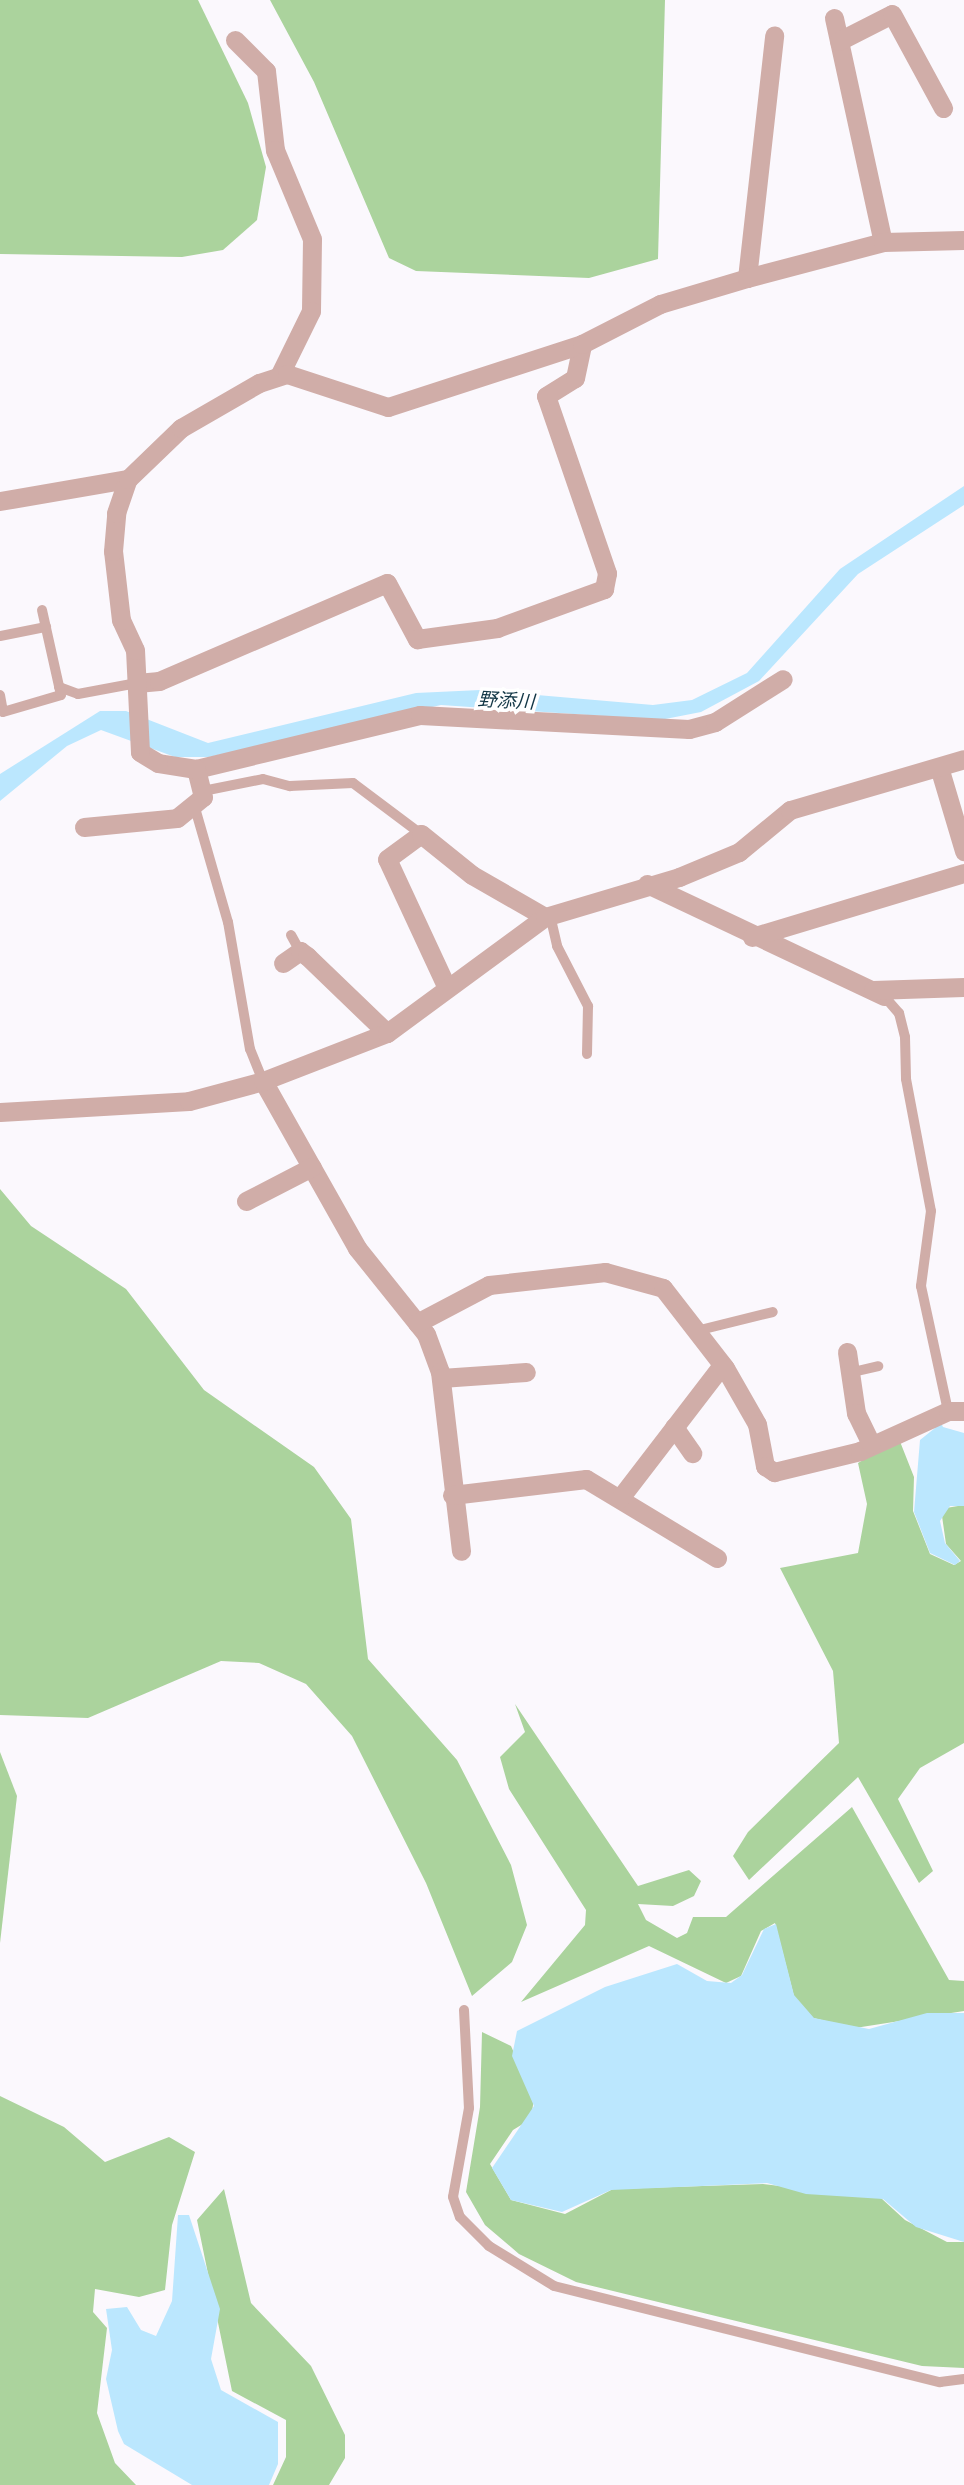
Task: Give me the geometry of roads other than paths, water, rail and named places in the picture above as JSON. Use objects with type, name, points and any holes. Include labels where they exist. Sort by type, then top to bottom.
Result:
[{"type":"street","points":[[839,41],[892,14],[943,108]]},
{"type":"street","points":[[834,18],[883,242]]},
{"type":"street","points":[[747,278],[774,36]]},
{"type":"street","points":[[235,40],[266,71],[275,149],[312,239],[311,311],[279,376],[181,428],[128,479],[116,513],[113,551],[137,683],[138,745],[158,763],[196,769],[420,715],[689,729],[715,722],[783,679]]},
{"type":"street","points":[[279,376],[388,407],[582,344],[660,304],[747,278],[883,242],[964,240]]},
{"type":"street","points":[[137,683],[159,681],[387,583],[417,639],[497,628],[604,589],[607,573],[546,396],[575,378],[582,344]]},
{"type":"street","points":[[0,501],[128,479]]},
{"type":"street","points":[[0,1112],[189,1101],[263,1082],[387,1033],[548,916],[739,852],[790,810],[964,759]]},
{"type":"street","points":[[939,766],[964,851]]},
{"type":"street","points":[[84,827],[177,818],[199,800],[196,769]]},
{"type":"street","points":[[447,988],[387,859],[421,834],[472,874],[548,916]]},
{"type":"street","points":[[752,937],[964,873]]},
{"type":"street","points":[[647,884],[752,937],[878,993],[964,987]]},
{"type":"street","points":[[283,963],[295,943],[387,1033]]},
{"type":"street","points":[[263,1082],[357,1248],[417,1323],[441,1378],[452,1495],[461,1551]]},
{"type":"street","points":[[246,1201],[312,1167]]},
{"type":"street","points":[[417,1323],[489,1285],[605,1272],[663,1288],[722,1365],[757,1424],[765,1466],[774,1472],[872,1444],[956,1411]]},
{"type":"street","points":[[847,1352],[853,1372],[856,1413],[872,1444]]},
{"type":"street","points":[[620,1498],[722,1365]]},
{"type":"street","points":[[441,1378],[526,1372]]},
{"type":"street","points":[[674,1427],[692,1453]]},
{"type":"street","points":[[452,1495],[570,1477],[586,1479],[717,1558]]},
{"type":"lane","points":[[0,695],[3,712],[61,695],[42,610]]},
{"type":"lane","points":[[0,636],[46,627]]},
{"type":"lane","points":[[59,687],[78,694],[137,683]]},
{"type":"lane","points":[[263,1082],[250,1049],[228,922],[199,800],[263,779],[290,786],[353,783],[421,834]]},
{"type":"lane","points":[[548,916],[557,946],[588,1006],[587,1054]]},
{"type":"lane","points":[[878,993],[899,1013],[905,1037],[906,1079],[931,1211],[921,1286],[956,1411]]},
{"type":"lane","points":[[696,1331],[773,1312]]},
{"type":"lane","points":[[853,1372],[878,1366]]},
{"type":"lane","points":[[464,2010],[469,2108],[453,2197],[460,2217],[489,2246],[554,2286],[940,2382],[964,2379]]},
{"type":"water","name":"野添川","points":[[964,486],[964,505],[858,574],[759,681],[701,712],[660,720],[441,705],[209,757],[175,757],[101,730],[67,746],[0,801],[0,774],[100,711],[126,711],[208,743],[416,693],[480,690],[653,705],[692,700],[747,673],[840,569]]},
{"type":"water","points":[[936,1412],[943,1427],[964,1433],[964,1506],[950,1506],[940,1521],[945,1543],[960,1561],[955,1565],[930,1553],[914,1512],[920,1440],[935,1428]]},
{"type":"water","points":[[776,1924],[794,1995],[814,2018],[869,2029],[927,2013],[964,2013],[964,2242],[916,2227],[883,2199],[806,2194],[767,2183],[611,2190],[562,2212],[511,2200],[492,2168],[534,2106],[512,2056],[517,2031],[605,1987],[677,1964],[707,1981],[731,1983],[742,1975],[764,1929]]},
{"type":"water","points":[[178,2215],[189,2215],[220,2309],[211,2359],[221,2390],[278,2422],[278,2464],[269,2485],[192,2485],[124,2444],[118,2431],[106,2379],[112,2350],[106,2309],[127,2307],[141,2330],[156,2336],[172,2301]]}]
